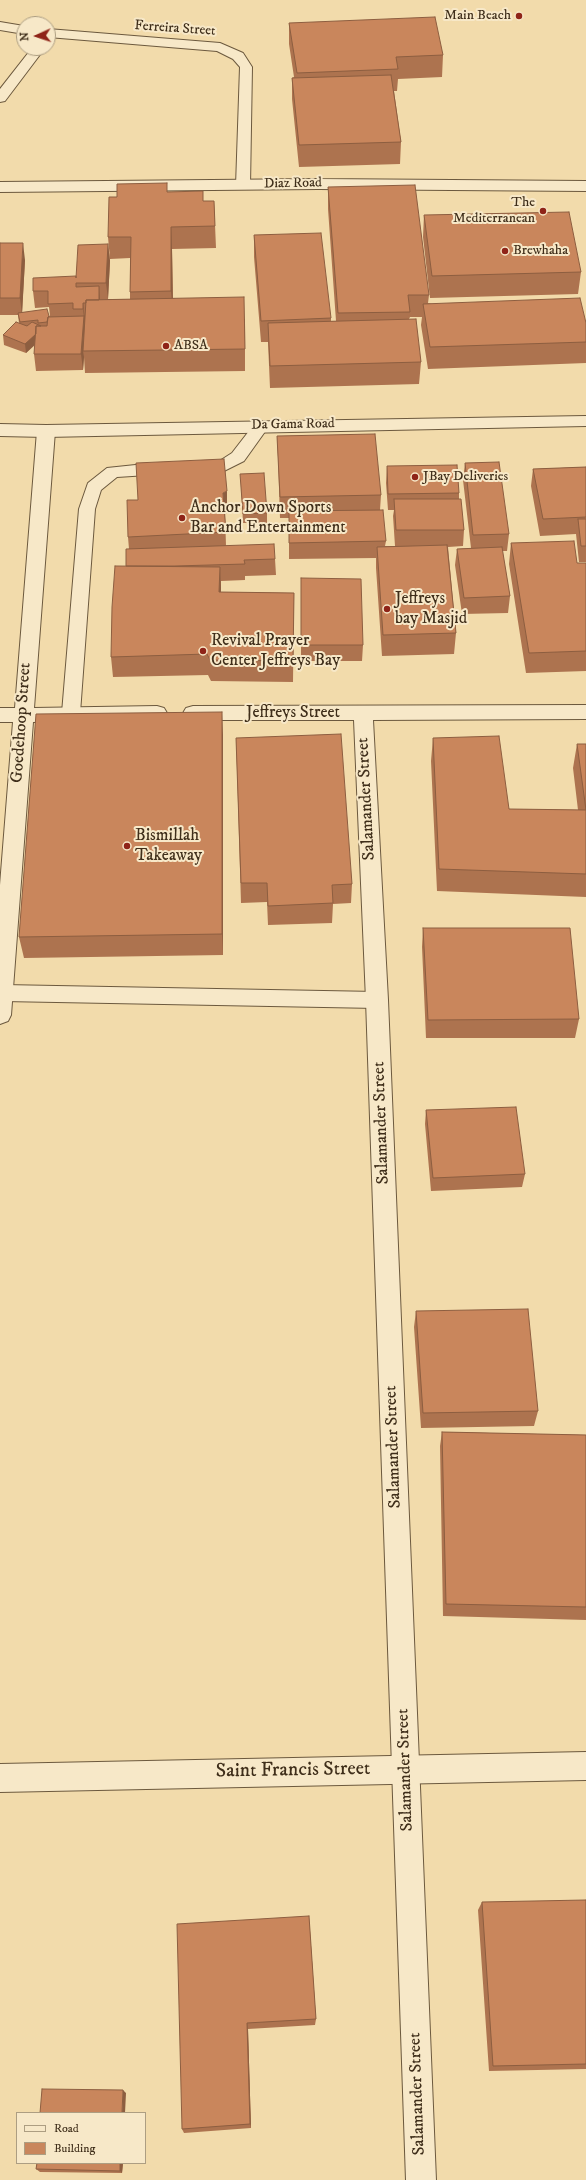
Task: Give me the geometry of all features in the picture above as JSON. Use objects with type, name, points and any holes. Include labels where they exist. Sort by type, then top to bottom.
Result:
[{"type":"street","name":"Diaz Road","points":[[0,187],[243,186],[318,184],[586,186]]},
{"type":"street","name":"Da Gama Road","points":[[0,430],[46,431],[586,420]]},
{"type":"street","name":"Goedehoop Street","points":[[0,1015],[3,993],[22,714],[46,431]]},
{"type":"street","name":"Jeffreys Street","points":[[0,715],[71,713],[586,712]]},
{"type":"street","name":"Salamander Street","points":[[363,713],[377,1000],[421,2180]]},
{"type":"street","name":"Saint Francis Street","points":[[0,1778],[586,1766]]},
{"type":"lane","points":[[0,26],[16,29]]},
{"type":"lane","name":"Ferreira Street","points":[[56,35],[220,48],[238,56],[246,67],[243,186]]},
{"type":"lane","points":[[0,98],[33,56]]},
{"type":"lane","points":[[71,713],[87,509],[94,487],[113,472],[145,469],[196,470],[222,467],[238,458],[261,426]]},
{"type":"lane","points":[[3,993],[377,1000]]},
{"type":"building","points":[[435,17],[443,55],[396,57],[398,69],[297,73],[289,23]]},
{"type":"building","points":[[391,75],[401,142],[299,145],[292,78]]},
{"type":"building","points":[[167,183],[167,192],[203,191],[203,201],[214,201],[215,226],[171,227],[171,291],[130,292],[131,237],[108,237],[109,197],[117,197],[117,184]]},
{"type":"building","points":[[415,185],[429,295],[408,295],[410,312],[338,313],[328,187]]},
{"type":"building","points":[[569,212],[581,272],[432,276],[424,215]]},
{"type":"building","points":[[321,233],[331,318],[261,321],[254,235]]},
{"type":"building","points":[[0,243],[23,243],[20,298],[0,298]]},
{"type":"building","points":[[108,244],[106,283],[76,283],[76,287],[99,286],[99,300],[86,300],[86,303],[83,303],[83,309],[73,309],[73,303],[48,304],[48,291],[33,291],[33,278],[76,276],[76,278],[78,245]]},
{"type":"building","points":[[244,297],[245,349],[83,351],[86,300]]},
{"type":"building","points":[[580,298],[586,323],[586,342],[430,347],[423,304]]},
{"type":"building","points":[[47,309],[49,316],[47,322],[38,323],[38,320],[20,322],[18,313]]},
{"type":"building","points":[[84,316],[81,354],[34,354],[36,326],[47,326],[48,317]]},
{"type":"building","points":[[416,319],[421,362],[270,366],[268,323]]},
{"type":"building","points":[[16,322],[27,326],[32,322],[41,326],[36,326],[36,334],[25,344],[3,335]]},
{"type":"building","points":[[375,434],[381,495],[280,497],[277,436]]},
{"type":"building","name":"Anchor Down Sports Bar and Entertainment","points":[[224,459],[227,491],[223,493],[226,532],[128,537],[127,500],[138,500],[136,463]]},
{"type":"building","points":[[499,462],[509,534],[473,535],[465,463]]},
{"type":"building","points":[[457,465],[459,493],[388,494],[387,466]]},
{"type":"building","points":[[586,467],[586,517],[543,519],[533,469]]},
{"type":"building","points":[[264,473],[267,513],[243,514],[240,474]]},
{"type":"building","points":[[394,499],[461,499],[464,530],[396,530]]},
{"type":"building","points":[[383,510],[386,541],[289,543],[289,511]]},
{"type":"building","points":[[578,519],[586,519],[586,546],[581,546]]},
{"type":"building","points":[[574,541],[577,563],[586,563],[586,651],[529,653],[511,543]]},
{"type":"building","points":[[274,544],[275,559],[244,560],[245,564],[126,566],[126,549]]},
{"type":"building","points":[[447,545],[456,633],[383,635],[377,547]]},
{"type":"building","points":[[502,547],[510,596],[464,598],[457,549]]},
{"type":"building","name":"Revival Prayer Center Jeffreys Bay","points":[[115,566],[220,567],[219,592],[294,593],[293,661],[210,660],[207,654],[111,657]]},
{"type":"building","points":[[301,578],[361,579],[363,645],[301,645]]},
{"type":"building","name":"Bismillah Takeaway","points":[[222,712],[222,934],[19,937],[36,714]]},
{"type":"building","points":[[341,734],[352,884],[332,885],[333,903],[268,906],[267,883],[241,883],[236,738]]},
{"type":"building","points":[[499,736],[509,809],[586,810],[586,874],[439,869],[433,738]]},
{"type":"building","points":[[577,744],[586,744],[586,810]]},
{"type":"building","points":[[423,928],[570,928],[579,1019],[428,1020]]},
{"type":"building","points":[[516,1107],[525,1174],[433,1178],[426,1110]]},
{"type":"building","points":[[528,1309],[538,1411],[423,1413],[416,1311]]},
{"type":"building","points":[[442,1432],[586,1435],[586,1607],[446,1604]]},
{"type":"building","points":[[586,1900],[586,2064],[493,2066],[482,1902]]},
{"type":"building","points":[[309,1916],[316,2019],[247,2023],[250,2124],[182,2129],[177,1924]]},
{"type":"building","points":[[42,2089],[123,2090],[122,2112],[40,2112]]},
{"type":"building","points":[[37,2164],[120,2164],[120,2171],[36,2169]]},
{"type":"place","name":"Main Beach","points":[[519,16]]},
{"type":"place","name":"The Mediterranean","points":[[543,211]]},
{"type":"place","name":"Brewhaha","points":[[505,251]]},
{"type":"place","name":"ABSA","points":[[166,346]]},
{"type":"place","name":"JBay Deliveries","points":[[415,477]]},
{"type":"place","name":"Anchor Down Sports Bar and Entertainment","points":[[182,518]]},
{"type":"place","name":"Jeffreys bay Masjid","points":[[387,609]]},
{"type":"place","name":"Revival Prayer Center Jeffreys Bay","points":[[203,651]]},
{"type":"place","name":"Bismillah Takeaway","points":[[127,846]]}]
